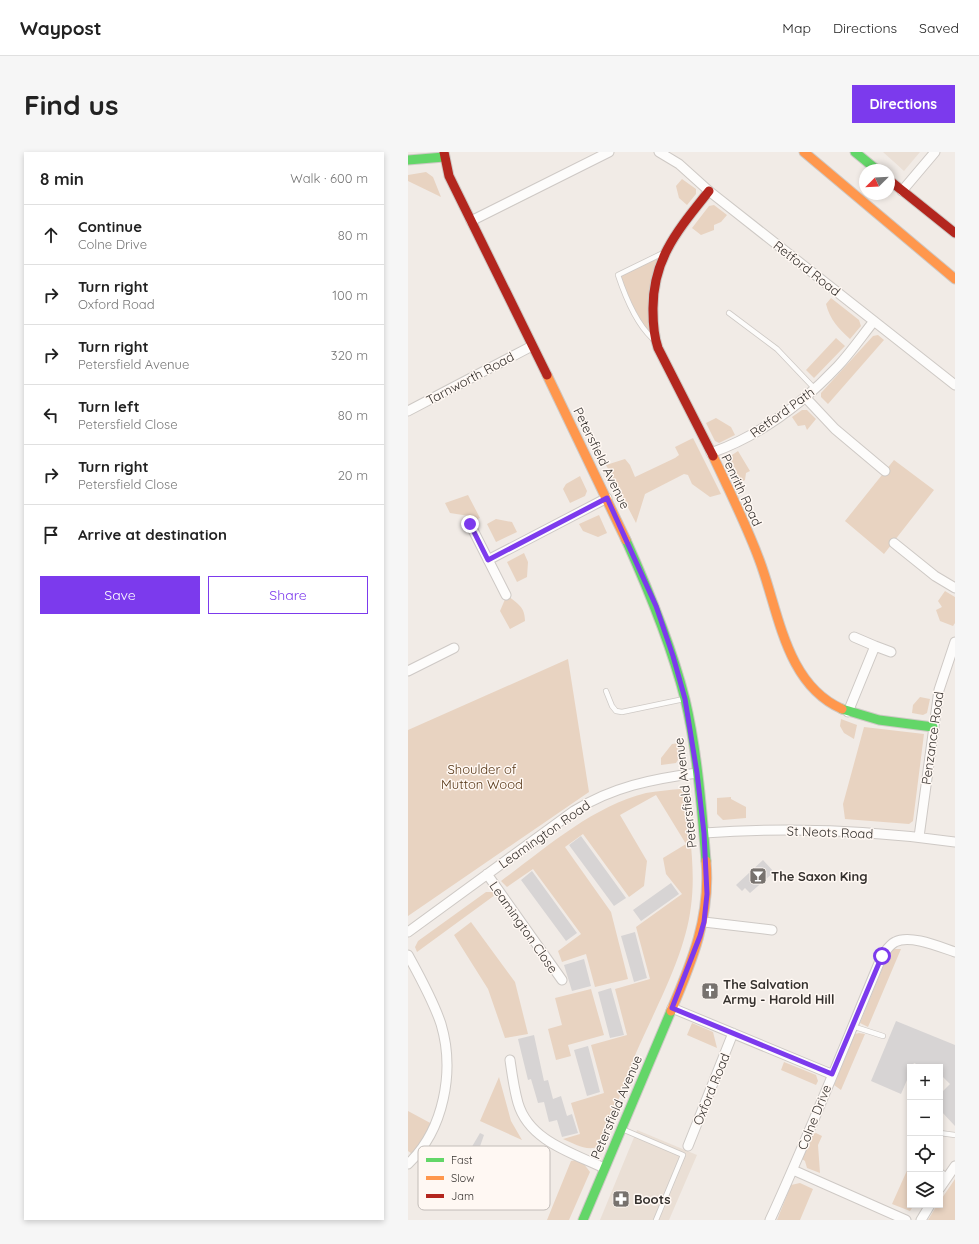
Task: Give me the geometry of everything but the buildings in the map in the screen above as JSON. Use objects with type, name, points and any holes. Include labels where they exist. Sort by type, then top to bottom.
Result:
[{"type":"main road","points":[[804,152],[955,278]]},
{"type":"main road","points":[[855,152],[870,164]]},
{"type":"main road","name":"Petersfield Avenue","points":[[444,154],[449,176],[607,498],[656,606],[685,699],[697,773],[708,880],[704,922],[685,979],[620,1128],[583,1220]]},
{"type":"main road","points":[[408,160],[444,154]]},
{"type":"main road","points":[[895,185],[955,233]]},
{"type":"main road","name":"Penrith Road","points":[[709,191],[675,234],[662,254],[654,280],[652,306],[655,342],[737,507],[759,561],[791,656],[806,683],[828,702],[848,712],[867,717],[933,727]]},
{"type":"street","points":[[471,221],[610,152]]},
{"type":"street","name":"Retford Road","points":[[659,152],[679,164],[709,191],[955,385]]},
{"type":"street","points":[[902,191],[935,152]]},
{"type":"street","name":"Retford Path","points":[[711,453],[732,446],[748,437],[815,389],[838,365],[874,321]]},
{"type":"street","name":"Tarnworth Road","points":[[408,411],[532,346]]},
{"type":"street","points":[[805,397],[835,429],[885,470]]},
{"type":"street","points":[[488,560],[607,498]]},
{"type":"street","points":[[470,524],[506,595]]},
{"type":"street","points":[[894,543],[935,576],[955,588]]},
{"type":"street","points":[[854,637],[892,652]]},
{"type":"street","name":"Penzance Road","points":[[919,837],[939,690],[955,642]]},
{"type":"street","points":[[848,712],[874,646]]},
{"type":"street","points":[[408,671],[454,648]]},
{"type":"street","name":"Leamington Road","points":[[408,932],[591,800],[617,789],[649,779],[697,773]]},
{"type":"street","name":"St Neots Road","points":[[704,833],[765,830],[826,830],[919,837],[955,842]]},
{"type":"street","name":"Leamington Close","points":[[487,874],[562,980]]},
{"type":"street","points":[[704,922],[772,930]]},
{"type":"street","name":"Colne Drive","points":[[770,1220],[793,1170],[882,956],[890,945],[900,940],[914,940],[955,952]]},
{"type":"street","points":[[408,955],[424,985],[441,1024],[447,1065],[442,1104],[433,1129],[421,1146]]},
{"type":"street","points":[[672,1008],[832,1074]]},
{"type":"street","name":"Oxford Road","points":[[688,1146],[733,1033]]},
{"type":"street","points":[[510,1060],[518,1104],[529,1124],[545,1139],[604,1168]]},
{"type":"street","points":[[408,1164],[418,1150]]},
{"type":"street","points":[[944,1174],[955,1166]]},
{"type":"street","points":[[793,1170],[906,1220]]},
{"type":"street","points":[[921,1220],[928,1208]]},
{"type":"lane","points":[[655,342],[645,332],[623,289],[618,275],[662,254]]},
{"type":"lane","points":[[729,313],[777,349],[815,389]]},
{"type":"lane","points":[[606,690],[612,706],[616,711],[622,712],[685,699]]},
{"type":"lane","points":[[852,1026],[883,1036]]},
{"type":"lane","points":[[620,1128],[683,1155],[656,1220]]},
{"type":"lane","points":[[943,1133],[955,1135]]},
{"type":"shaded area","points":[[883,152],[920,152],[904,171]]},
{"type":"shaded area","points":[[637,1130],[697,1155],[669,1220],[600,1220]]},
{"type":"green space","points":[[426,172],[433,177],[441,197],[408,181],[408,175]]},
{"type":"green space","points":[[682,179],[696,189],[696,194],[687,205],[679,198],[676,186]]},
{"type":"green space","points":[[714,205],[727,215],[721,222],[714,225],[714,230],[701,235],[692,228],[709,206]]},
{"type":"green space","points":[[662,254],[654,280],[655,341],[645,332],[618,275]]},
{"type":"green space","points":[[831,298],[859,320],[861,326],[850,339],[839,328],[830,315],[826,304]]},
{"type":"green space","points":[[878,335],[884,340],[828,404],[821,397],[821,393],[873,336]]},
{"type":"green space","points":[[836,338],[845,346],[814,378],[806,370]]},
{"type":"green space","points":[[802,410],[807,410],[816,419],[807,430],[805,425],[798,426],[792,417]]},
{"type":"green space","points":[[716,418],[731,427],[735,435],[719,443],[715,441],[706,423]]},
{"type":"green space","points":[[693,438],[721,494],[710,497],[692,484],[688,475],[684,474],[645,494],[636,523],[606,465],[625,459],[630,465],[635,477],[675,458],[679,455],[675,447]]},
{"type":"green space","points":[[738,451],[750,471],[746,473],[745,480],[736,484],[726,459]]},
{"type":"green space","points":[[894,460],[934,490],[884,554],[845,521]]},
{"type":"green space","points":[[580,476],[587,491],[585,496],[570,503],[563,489],[566,484]]},
{"type":"green space","points":[[468,495],[480,518],[472,521],[469,516],[450,513],[445,503]]},
{"type":"green space","points":[[599,515],[607,533],[598,537],[583,531],[579,524]]},
{"type":"green space","points":[[496,519],[512,522],[517,532],[496,542],[487,524]]},
{"type":"green space","points":[[524,553],[528,562],[527,577],[517,582],[507,562]]},
{"type":"green space","points":[[945,591],[955,597],[955,623],[953,626],[940,621],[936,610],[942,607],[938,601]]},
{"type":"green space","points":[[508,596],[518,604],[525,616],[525,621],[510,629],[500,611],[506,597]]},
{"type":"green space","name":"Shoulder of Mutton Wood","points":[[568,659],[589,792],[408,916],[408,730]]},
{"type":"green space","points":[[920,697],[930,699],[927,713],[923,715],[912,713],[913,705]]},
{"type":"green space","points":[[841,719],[857,725],[854,739],[844,733],[840,726]]},
{"type":"green space","points":[[864,727],[924,734],[913,821],[909,824],[845,819],[843,804]]},
{"type":"green space","points":[[679,743],[681,755],[676,763],[661,765],[661,758],[672,744]]},
{"type":"green space","points":[[680,789],[685,794],[693,878],[691,906],[683,944],[669,981],[636,1053],[600,1146],[595,1148],[581,1147],[563,1139],[580,1134],[571,1103],[604,1093],[591,1045],[627,1035],[615,989],[650,979],[636,927],[682,894],[666,874],[663,858],[686,844],[656,795],[620,815],[647,861],[644,886],[629,897],[583,834],[565,847],[611,912],[628,979],[595,987],[586,954],[562,962],[558,951],[581,934],[533,869],[507,887],[501,881],[552,842],[606,808],[626,799],[646,793]]},
{"type":"green space","points":[[731,797],[731,799],[746,807],[746,818],[723,820],[717,814],[717,798]]},
{"type":"green space","points":[[486,892],[493,892],[495,895],[417,952],[415,947],[418,941]]},
{"type":"green space","points":[[471,922],[515,982],[528,1034],[505,1038],[488,989],[454,935]]},
{"type":"green space","points":[[894,949],[901,949],[868,1027],[860,1023],[888,955]]},
{"type":"green space","points":[[591,989],[604,1035],[568,1045],[571,1056],[556,1060],[548,1029],[562,1025],[555,998]]},
{"type":"green space","points":[[692,1023],[713,1032],[717,1048],[687,1035]]},
{"type":"green space","points":[[855,1034],[865,1034],[841,1090],[834,1085]]},
{"type":"green space","points":[[784,1062],[816,1075],[818,1081],[816,1085],[781,1070]]},
{"type":"green space","points":[[499,1077],[511,1121],[522,1140],[480,1121]]},
{"type":"green space","points":[[408,1111],[434,1125],[421,1146],[418,1146],[418,1151],[415,1156],[408,1151]]},
{"type":"green space","points":[[816,1133],[822,1136],[818,1145],[820,1173],[807,1168],[805,1161],[802,1159],[813,1134]]},
{"type":"green space","points":[[576,1160],[584,1164],[590,1172],[569,1220],[547,1220],[571,1161]]},
{"type":"green space","points":[[907,1170],[907,1208],[912,1208],[910,1211],[892,1204]]},
{"type":"green space","points":[[955,1179],[955,1220],[928,1220],[935,1208],[943,1208],[943,1197]]},
{"type":"green space","points":[[800,1183],[813,1189],[800,1220],[777,1220],[791,1185]]},
{"type":"traffic: fast","points":[[855,152],[870,164]]},
{"type":"traffic: fast","points":[[408,160],[444,157]]},
{"type":"traffic: fast","points":[[626,540],[659,618],[685,699],[696,759],[706,861]]},
{"type":"traffic: fast","points":[[842,709],[879,720],[933,727]]},
{"type":"traffic: fast","points":[[583,1220],[671,1011]]},
{"type":"traffic: slow","points":[[804,152],[955,279]]},
{"type":"traffic: slow","points":[[547,375],[626,540]]},
{"type":"traffic: slow","points":[[713,456],[754,546],[766,579],[779,623],[796,664],[808,682],[823,698],[842,709]]},
{"type":"traffic: slow","points":[[671,1011],[693,957],[703,920],[706,901],[706,861]]},
{"type":"traffic: jam","points":[[444,152],[449,176],[547,375]]},
{"type":"traffic: jam","points":[[895,185],[955,233]]},
{"type":"traffic: jam","points":[[709,191],[677,232],[662,260],[654,293],[653,316],[658,348],[713,456]]},
{"type":"place","name":"The Saxon King","points":[[758,876]]},
{"type":"place","name":"The Salvation Army - Harold Hill","points":[[710,991]]},
{"type":"place","name":"Boots","points":[[621,1199]]},
{"type":"route","points":[[470,524],[488,560],[607,498],[656,606],[673,656],[685,699],[697,773],[708,880],[704,922],[685,979],[672,1008],[832,1074],[882,956]]}]
